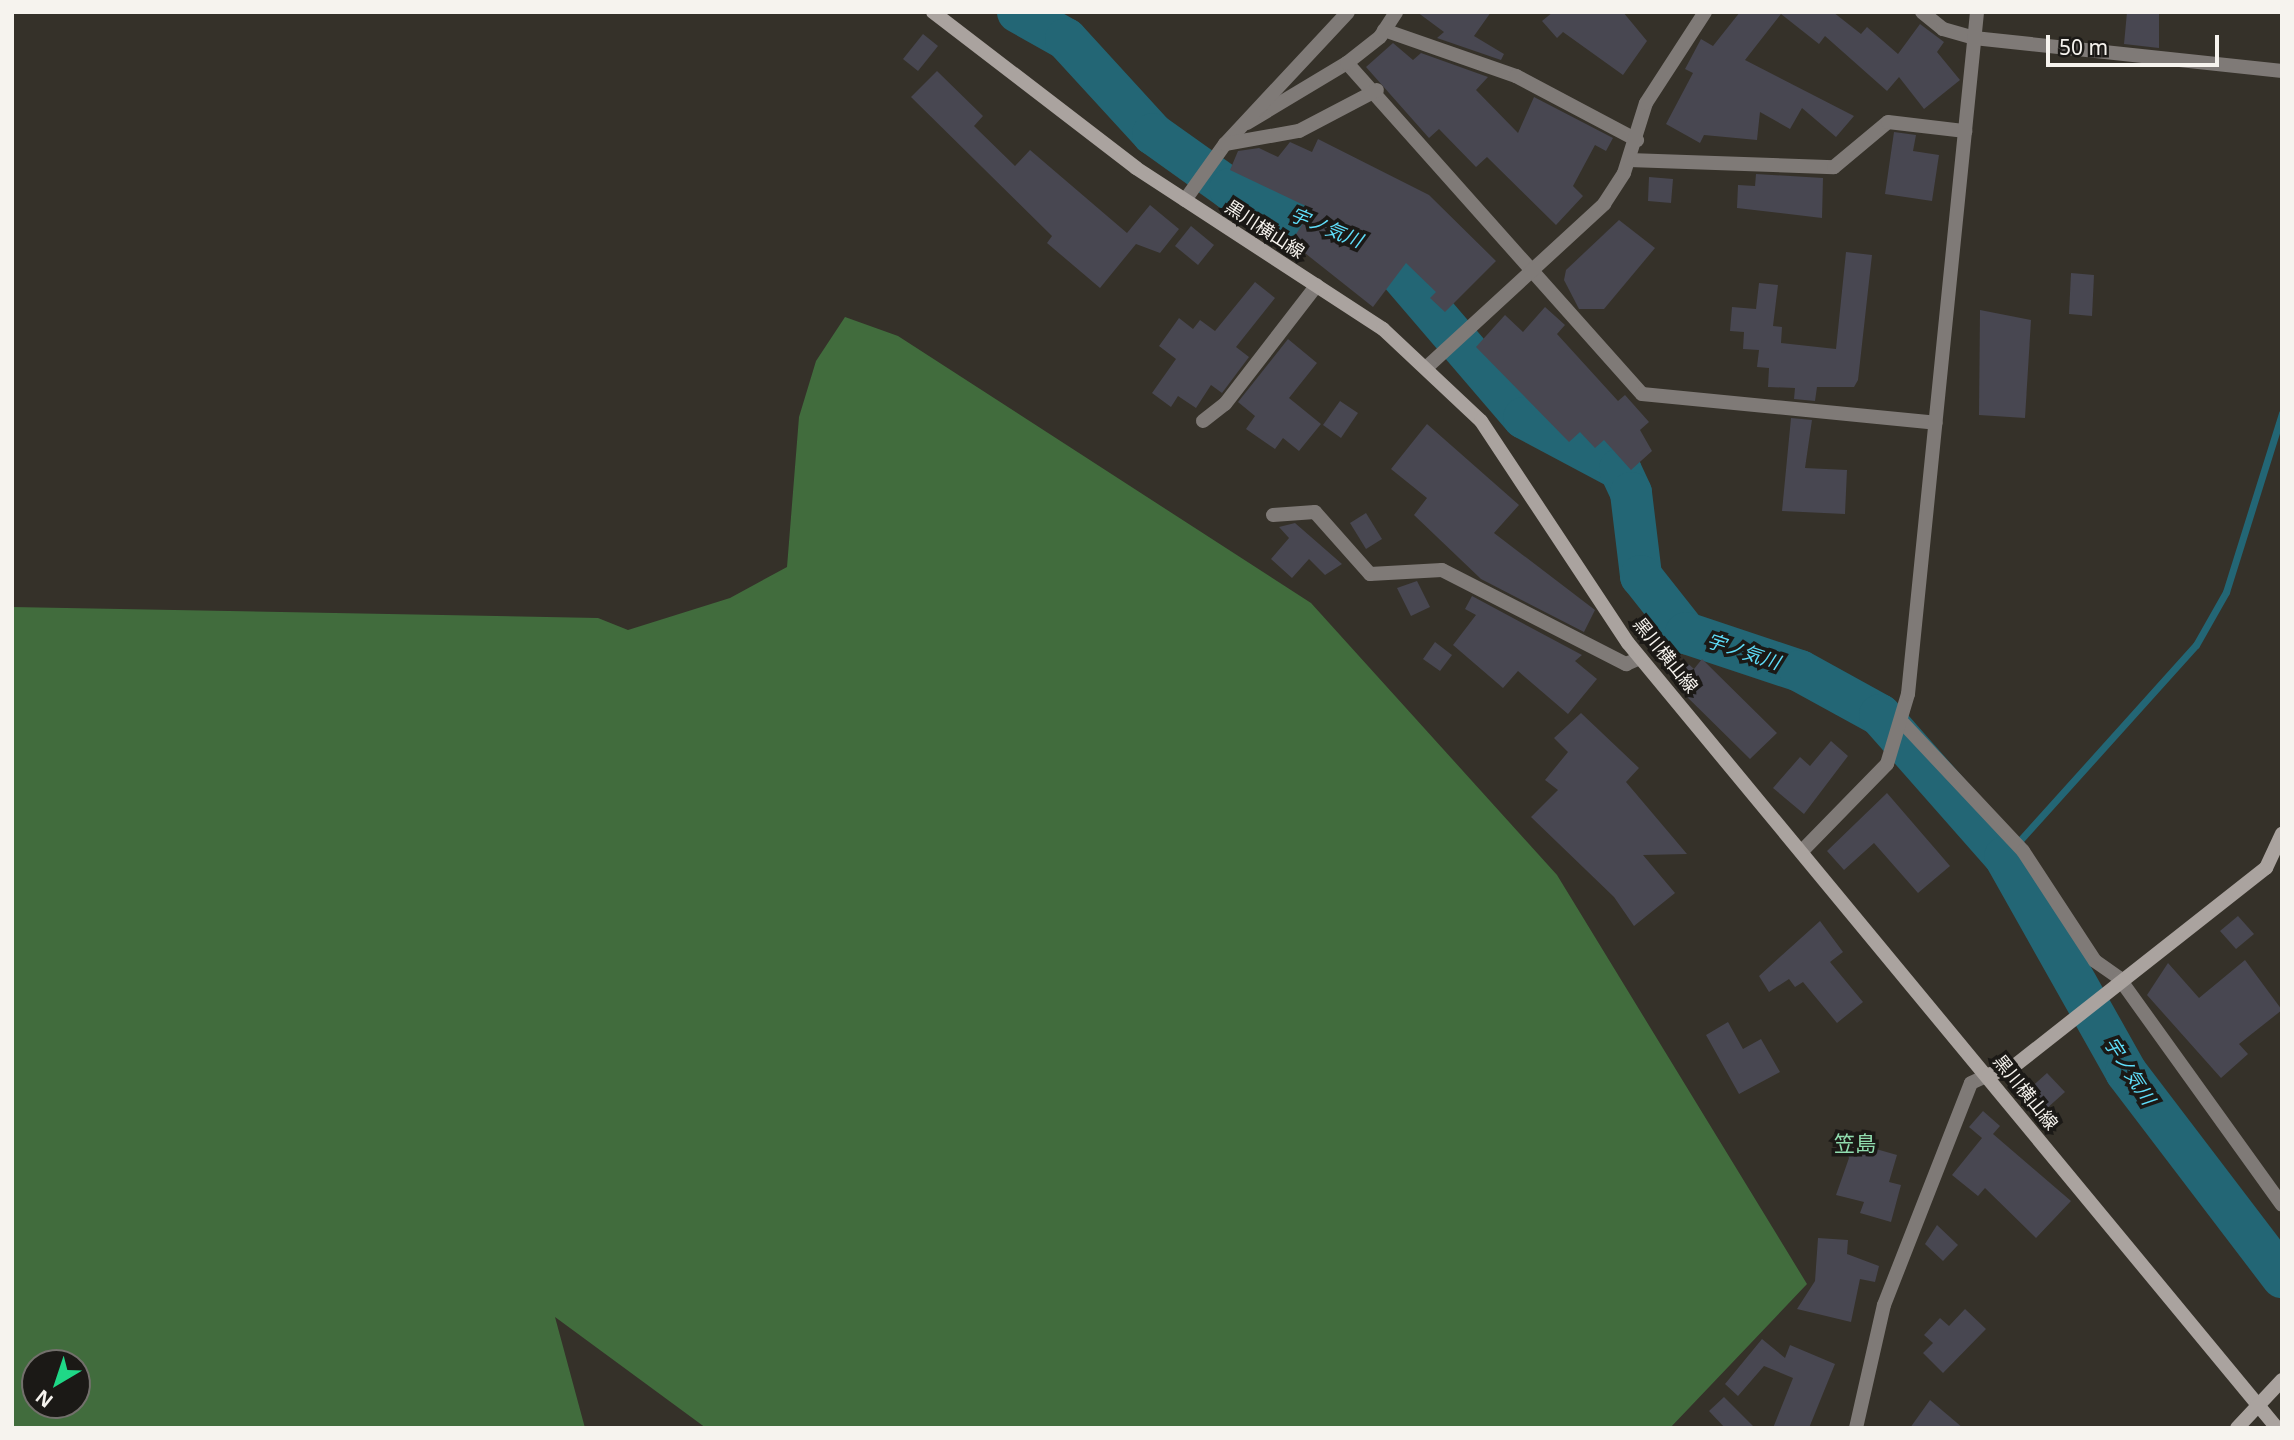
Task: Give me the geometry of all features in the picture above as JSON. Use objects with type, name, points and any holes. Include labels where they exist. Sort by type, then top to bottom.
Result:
[{"type":"main road","name":"黒川横山線","points":[[933,12],[1185,200],[1317,285],[1427,367],[1481,421],[1640,658],[1804,849],[2277,1428]]},
{"type":"main road","points":[[1988,1075],[2013,1067],[2119,978],[2266,868],[2282,833]]},
{"type":"main road","points":[[2237,1428],[2282,1380]]},
{"type":"street","points":[[1185,200],[1226,144],[1348,12]]},
{"type":"street","points":[[1247,123],[1347,63],[1384,30],[1396,12]]},
{"type":"street","points":[[1427,367],[1604,204],[1629,160],[1646,103],[1705,12]]},
{"type":"street","points":[[1923,12],[1943,29],[1975,38],[2282,71]]},
{"type":"street","points":[[1804,849],[1887,764],[1901,724],[1936,423],[1977,12]]},
{"type":"street","points":[[1384,30],[1516,76],[1637,140]]},
{"type":"street","points":[[1347,63],[1377,90],[1642,394],[1936,423]]},
{"type":"street","points":[[1226,144],[1299,131],[1377,90]]},
{"type":"street","points":[[1629,160],[1833,167],[1888,122],[1965,131]]},
{"type":"street","points":[[1203,421],[1225,404],[1317,285]]},
{"type":"street","points":[[1273,515],[1315,512],[1370,574],[1442,570],[1626,664],[1640,658]]},
{"type":"street","points":[[1901,724],[2023,850],[2095,961],[2119,978],[2282,1205]]},
{"type":"street","points":[[1856,1428],[1884,1305],[1970,1083],[1988,1075]]},
{"type":"green space","points":[[845,317],[898,336],[1311,603],[1557,875],[1807,1284],[1670,1428],[706,1428],[555,1317],[585,1428],[12,1428],[12,607],[598,618],[628,630],[730,598],[787,567],[799,417],[816,361]]},
{"type":"building","points":[[1417,12],[1491,12],[1474,36],[1504,54],[1501,60],[1437,38],[1444,32]]},
{"type":"building","points":[[1553,12],[1623,12],[1647,41],[1623,75],[1563,32],[1557,38],[1542,21]]},
{"type":"building","points":[[1740,12],[1833,12],[1861,34],[1867,27],[1898,54],[1920,24],[1944,42],[1937,52],[1960,80],[1924,109],[1899,77],[1887,91],[1825,36],[1819,44],[1781,14],[1745,60],[1854,116],[1836,137],[1802,108],[1790,129],[1760,112],[1757,140],[1704,135],[1700,143],[1666,124],[1693,73],[1685,69],[1701,39],[1713,46]]},
{"type":"building","points":[[2127,12],[2159,12],[2159,48],[2124,44]]},
{"type":"building","points":[[923,34],[938,46],[918,71],[903,59]]},
{"type":"building","points":[[1393,43],[1413,60],[1421,53],[1488,77],[1476,90],[1518,133],[1534,97],[1613,138],[1606,151],[1595,145],[1573,186],[1583,196],[1556,225],[1487,157],[1476,167],[1439,129],[1429,138],[1366,67]]},
{"type":"building","points":[[937,71],[983,116],[974,126],[1015,166],[1030,150],[1127,233],[1150,205],[1179,229],[1160,253],[1136,244],[1100,288],[1047,243],[1052,236],[911,97]]},
{"type":"building","points":[[1894,132],[1916,135],[1913,151],[1939,155],[1932,201],[1885,194]]},
{"type":"building","points":[[1318,139],[1429,195],[1496,261],[1445,312],[1430,298],[1436,292],[1406,263],[1373,307],[1291,242],[1312,209],[1230,170],[1238,151],[1259,148],[1278,157],[1290,142],[1312,152]]},
{"type":"building","points":[[1756,174],[1823,178],[1822,218],[1737,208],[1738,185],[1755,186]]},
{"type":"building","points":[[1649,177],[1673,179],[1671,203],[1648,201]]},
{"type":"building","points":[[1619,220],[1655,248],[1604,309],[1579,309],[1564,280],[1566,270]]},
{"type":"building","points":[[1191,226],[1214,245],[1198,265],[1175,246]]},
{"type":"building","points":[[1846,252],[1872,255],[1858,380],[1854,387],[1817,387],[1815,401],[1794,399],[1795,388],[1768,387],[1769,368],[1757,367],[1759,350],[1743,349],[1744,332],[1730,331],[1732,307],[1756,309],[1759,283],[1778,285],[1773,326],[1782,327],[1781,343],[1836,349]]},
{"type":"building","points":[[2071,273],[2094,275],[2092,316],[2069,314]]},
{"type":"building","points":[[1255,282],[1275,298],[1236,347],[1249,357],[1222,393],[1211,385],[1196,408],[1178,396],[1171,407],[1152,393],[1176,359],[1159,346],[1179,318],[1193,329],[1200,320],[1215,331]]},
{"type":"building","points":[[1545,307],[1565,325],[1557,334],[1618,401],[1625,395],[1649,422],[1640,430],[1652,451],[1631,470],[1604,440],[1595,448],[1580,432],[1569,442],[1476,347],[1505,315],[1523,332]]},
{"type":"building","points":[[1980,310],[2031,320],[2025,418],[1979,415]]},
{"type":"building","points":[[1288,339],[1317,363],[1289,398],[1321,424],[1299,451],[1283,438],[1275,449],[1246,429],[1255,416],[1238,402]]},
{"type":"building","points":[[1340,401],[1358,413],[1341,438],[1323,425]]},
{"type":"building","points":[[1791,418],[1812,420],[1805,468],[1847,470],[1845,514],[1782,511]]},
{"type":"building","points":[[1427,424],[1519,505],[1494,533],[1595,610],[1584,632],[1481,579],[1414,515],[1427,498],[1391,469]]},
{"type":"building","points":[[1366,513],[1382,539],[1366,549],[1350,523]]},
{"type":"building","points":[[1295,523],[1342,564],[1325,575],[1309,559],[1292,578],[1271,559],[1289,538],[1279,527]]},
{"type":"building","points":[[1417,581],[1430,607],[1411,616],[1397,588]]},
{"type":"building","points":[[1472,596],[1582,655],[1575,661],[1597,679],[1568,714],[1518,671],[1503,688],[1453,645],[1476,615],[1465,609]]},
{"type":"building","points":[[1435,642],[1452,655],[1440,671],[1423,659]]},
{"type":"building","points":[[1683,659],[1694,669],[1702,659],[1777,733],[1750,759],[1677,687],[1681,682],[1671,673]]},
{"type":"building","points":[[1581,713],[1639,768],[1626,782],[1687,854],[1643,855],[1675,893],[1634,926],[1614,897],[1531,817],[1558,790],[1545,780],[1568,752],[1554,738]]},
{"type":"building","points":[[1831,741],[1848,756],[1804,814],[1773,788],[1800,757],[1810,766]]},
{"type":"building","points":[[1887,793],[1950,866],[1918,893],[1874,843],[1844,870],[1827,851]]},
{"type":"building","points":[[2238,916],[2254,934],[2236,949],[2220,931]]},
{"type":"building","points":[[1820,921],[1843,952],[1830,962],[1863,1002],[1837,1023],[1803,982],[1795,987],[1789,979],[1769,992],[1759,976]]},
{"type":"building","points":[[2245,960],[2282,1010],[2239,1044],[2248,1054],[2221,1078],[2147,995],[2168,963],[2199,998]]},
{"type":"building","points":[[1728,1022],[1743,1049],[1761,1039],[1780,1072],[1739,1094],[1706,1035]]},
{"type":"building","points":[[2047,1073],[2065,1092],[2045,1110],[2027,1091]]},
{"type":"building","points":[[1983,1111],[2000,1126],[1993,1134],[2071,1201],[2036,1238],[1985,1188],[1978,1196],[1952,1175],[1982,1138],[1969,1127]]},
{"type":"building","points":[[1841,1139],[1897,1155],[1889,1182],[1901,1185],[1891,1222],[1860,1213],[1864,1202],[1836,1195],[1849,1158]]},
{"type":"building","points":[[1937,1225],[1958,1245],[1943,1261],[1925,1244]]},
{"type":"building","points":[[1818,1238],[1848,1240],[1847,1254],[1879,1266],[1875,1282],[1860,1279],[1851,1322],[1797,1309],[1815,1281]]},
{"type":"building","points":[[1965,1309],[1986,1329],[1943,1373],[1923,1353],[1933,1343],[1924,1335],[1940,1318],[1949,1326]]},
{"type":"building","points":[[1762,1339],[1785,1358],[1790,1345],[1835,1364],[1809,1428],[1773,1428],[1793,1378],[1764,1366],[1738,1396],[1725,1384]]},
{"type":"building","points":[[1724,1397],[1755,1428],[1725,1428],[1709,1411]]},
{"type":"building","points":[[1930,1400],[1963,1428],[1910,1428]]},
{"type":"waterway","name":"宇ノ気川","points":[[1018,12],[1066,39],[1153,134],[1230,189],[1380,250],[1524,418],[1620,469],[1631,493],[1641,576],[1686,633],[1800,671],[1880,715],[2005,857],[2126,1072],[2282,1277]]},
{"type":"waterway","points":[[2005,857],[2196,645],[2226,592],[2282,413]]},
{"type":"district","name":"笠島","points":[[1855,1143]]}]
